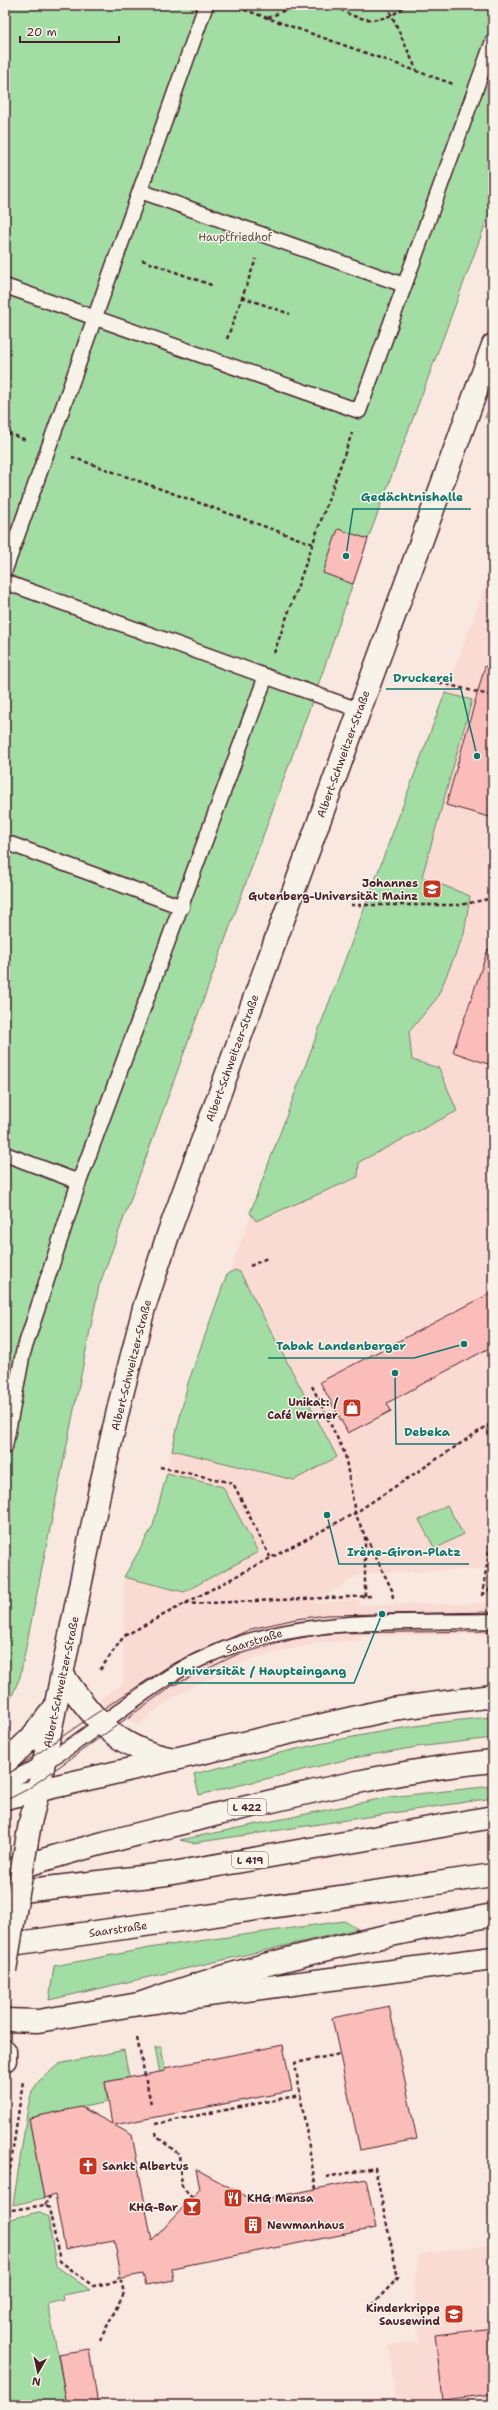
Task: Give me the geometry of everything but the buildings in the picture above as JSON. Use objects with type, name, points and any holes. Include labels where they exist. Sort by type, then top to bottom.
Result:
[{"type":"main road","name":"Albert-Schweitzer-Straße","points":[[5,1970],[30,1824],[56,1707],[102,1482],[144,1308],[169,1232],[493,345]]},
{"type":"main road","points":[[62,1675],[76,1695],[101,1725],[125,1744],[160,1756],[176,1758]]},
{"type":"main road","points":[[5,1798],[392,1709],[493,1696]]},
{"type":"main road","points":[[5,1763],[31,1738],[56,1707]]},
{"type":"main road","name":"L 422","points":[[5,1872],[70,1850],[273,1801],[388,1777],[493,1761]]},
{"type":"main road","name":"L 419","points":[[5,1893],[167,1874],[493,1817]]},
{"type":"main road","name":"Saarstraße","points":[[5,1946],[493,1875]]},
{"type":"main road","points":[[139,2004],[188,1986],[380,1936],[493,1915]]},
{"type":"main road","points":[[5,2020],[38,2021],[139,2004],[493,1958]]},
{"type":"main road","points":[[5,2051],[5,2060]]},
{"type":"lane","points":[[5,570],[206,5]]},
{"type":"lane","points":[[5,286],[359,411],[493,41]]},
{"type":"lane","points":[[140,190],[404,285]]},
{"type":"lane","points":[[5,582],[359,710]]},
{"type":"lane","points":[[5,1447],[23,1353],[79,1182],[266,676]]},
{"type":"lane","points":[[5,842],[182,906]]},
{"type":"lane","points":[[5,1154],[79,1182]]},
{"type":"lane","name":"Saarstraße","points":[[5,1784],[44,1763],[101,1725],[172,1674],[207,1656],[254,1639],[293,1629],[326,1625],[493,1621]]},
{"type":"path","points":[[231,5],[474,91]]},
{"type":"path","points":[[268,18],[296,5]]},
{"type":"path","points":[[335,5],[354,17],[367,20],[380,19],[392,15],[406,5]]},
{"type":"path","points":[[387,5],[418,71]]},
{"type":"path","points":[[219,362],[265,234]]},
{"type":"path","points":[[118,252],[214,286]]},
{"type":"path","points":[[242,296],[290,314]]},
{"type":"path","points":[[5,420],[11,422],[5,440]]},
{"type":"path","points":[[8,434],[313,544]]},
{"type":"path","points":[[273,655],[349,440]]},
{"type":"path","points":[[433,681],[493,696]]},
{"type":"path","points":[[351,905],[460,905],[493,898]]},
{"type":"path","points":[[250,1266],[267,1258]]},
{"type":"path","points":[[312,1386],[345,1454],[354,1513],[392,1590],[393,1598]]},
{"type":"path","points":[[100,1670],[124,1636],[354,1513],[493,1422]]},
{"type":"path","points":[[488,1425],[493,1470]]},
{"type":"path","points":[[160,1467],[232,1483],[270,1557]]},
{"type":"path","points":[[493,1526],[482,1596],[493,1587]]},
{"type":"path","points":[[365,1536],[366,1600]]},
{"type":"path","points":[[137,2038],[151,2104]]},
{"type":"path","points":[[316,2189],[295,2063],[340,2054]]},
{"type":"path","points":[[5,2204],[24,2078]]},
{"type":"path","points":[[155,2124],[300,2095]]},
{"type":"path","points":[[156,2132],[157,2137],[179,2154],[182,2186],[192,2198]]},
{"type":"path","points":[[326,2177],[375,2168],[398,2278],[369,2308]]},
{"type":"path","points":[[45,2205],[50,2196]]},
{"type":"path","points":[[5,2211],[45,2205]]},
{"type":"path","points":[[45,2205],[49,2208],[60,2261],[93,2286],[121,2281],[124,2293],[100,2340]]},
{"type":"shaded area","name":"Johannes Gutenberg-Universität Mainz","points":[[493,565],[493,1569],[363,1573],[313,1603],[359,1600],[359,1605],[493,1603],[493,1634],[360,1636],[360,1641],[324,1642],[253,1658],[181,1693],[150,1714],[139,1725],[105,1708],[100,1699],[123,1684],[124,1577],[153,1526],[188,1383]]},
{"type":"shaded area","name":"Kinderkrippe Sausewind","points":[[493,2245],[493,2405],[396,2405],[389,2345],[419,2342],[413,2286],[420,2254]]},
{"type":"green space","name":"Hauptfriedhof","points":[[5,5],[493,5],[493,204],[368,539],[322,674],[99,1286],[20,1677],[5,1712]]},
{"type":"green space","points":[[493,397],[493,416],[485,418]]},
{"type":"green space","points":[[445,693],[472,700],[422,877],[470,896],[464,934],[437,998],[409,1032],[412,1060],[439,1068],[457,1111],[359,1162],[358,1177],[256,1221],[250,1213]]},
{"type":"green space","points":[[235,1270],[240,1272],[337,1457],[294,1480],[172,1450],[188,1383],[227,1274]]},
{"type":"green space","points":[[167,1473],[223,1487],[258,1552],[184,1592],[124,1577],[153,1526]]},
{"type":"green space","points":[[447,1505],[463,1534],[435,1549],[419,1520]]},
{"type":"green space","points":[[493,1717],[493,1738],[417,1747],[353,1758],[199,1795],[194,1774],[342,1739],[417,1726]]},
{"type":"green space","points":[[493,1786],[493,1798],[193,1843],[180,1840],[389,1797]]},
{"type":"green space","points":[[344,1921],[358,1929],[49,2000],[54,1966],[155,1947]]},
{"type":"green space","points":[[155,2047],[161,2047],[171,2100],[165,2101]]},
{"type":"green space","points":[[124,2050],[135,2108],[121,2079],[105,2082],[108,2102],[29,2118],[44,2198],[13,2205],[28,2107],[32,2091],[39,2081],[59,2064]]},
{"type":"green space","points":[[38,2212],[48,2217],[56,2266],[90,2290],[63,2295],[64,2300],[48,2304],[67,2405],[5,2405],[5,2273],[11,2219]]},
{"type":"tram line","points":[[5,1776],[92,1716],[172,1664],[251,1629],[296,1619],[326,1615],[493,1612]]},
{"type":"tram line","points":[[5,1801],[28,1789],[172,1686],[236,1655],[294,1639],[328,1633],[493,1631]]},
{"type":"place","name":"Gedächtnishalle","points":[[346,556]]},
{"type":"place","name":"Druckerei","points":[[477,756]]},
{"type":"place","name":"Johannes Gutenberg-Universität Mainz","points":[[432,889]]},
{"type":"place","name":"Tabak Landenberger","points":[[464,1344]]},
{"type":"place","name":"Debeka","points":[[395,1373]]},
{"type":"place","name":"Unikat: / Café Werner","points":[[352,1408]]},
{"type":"place","name":"Irène-Giron-Platz","points":[[327,1515]]},
{"type":"place","name":"Universität / Haupteingang","points":[[382,1614]]},
{"type":"place","name":"Sankt Albertus","points":[[88,2166]]},
{"type":"place","name":"KHG Mensa","points":[[233,2198]]},
{"type":"place","name":"KHG-Bar","points":[[192,2207]]},
{"type":"place","name":"Newmanhaus","points":[[253,2225]]},
{"type":"place","name":"Kinderkrippe Sausewind","points":[[454,2314]]}]
